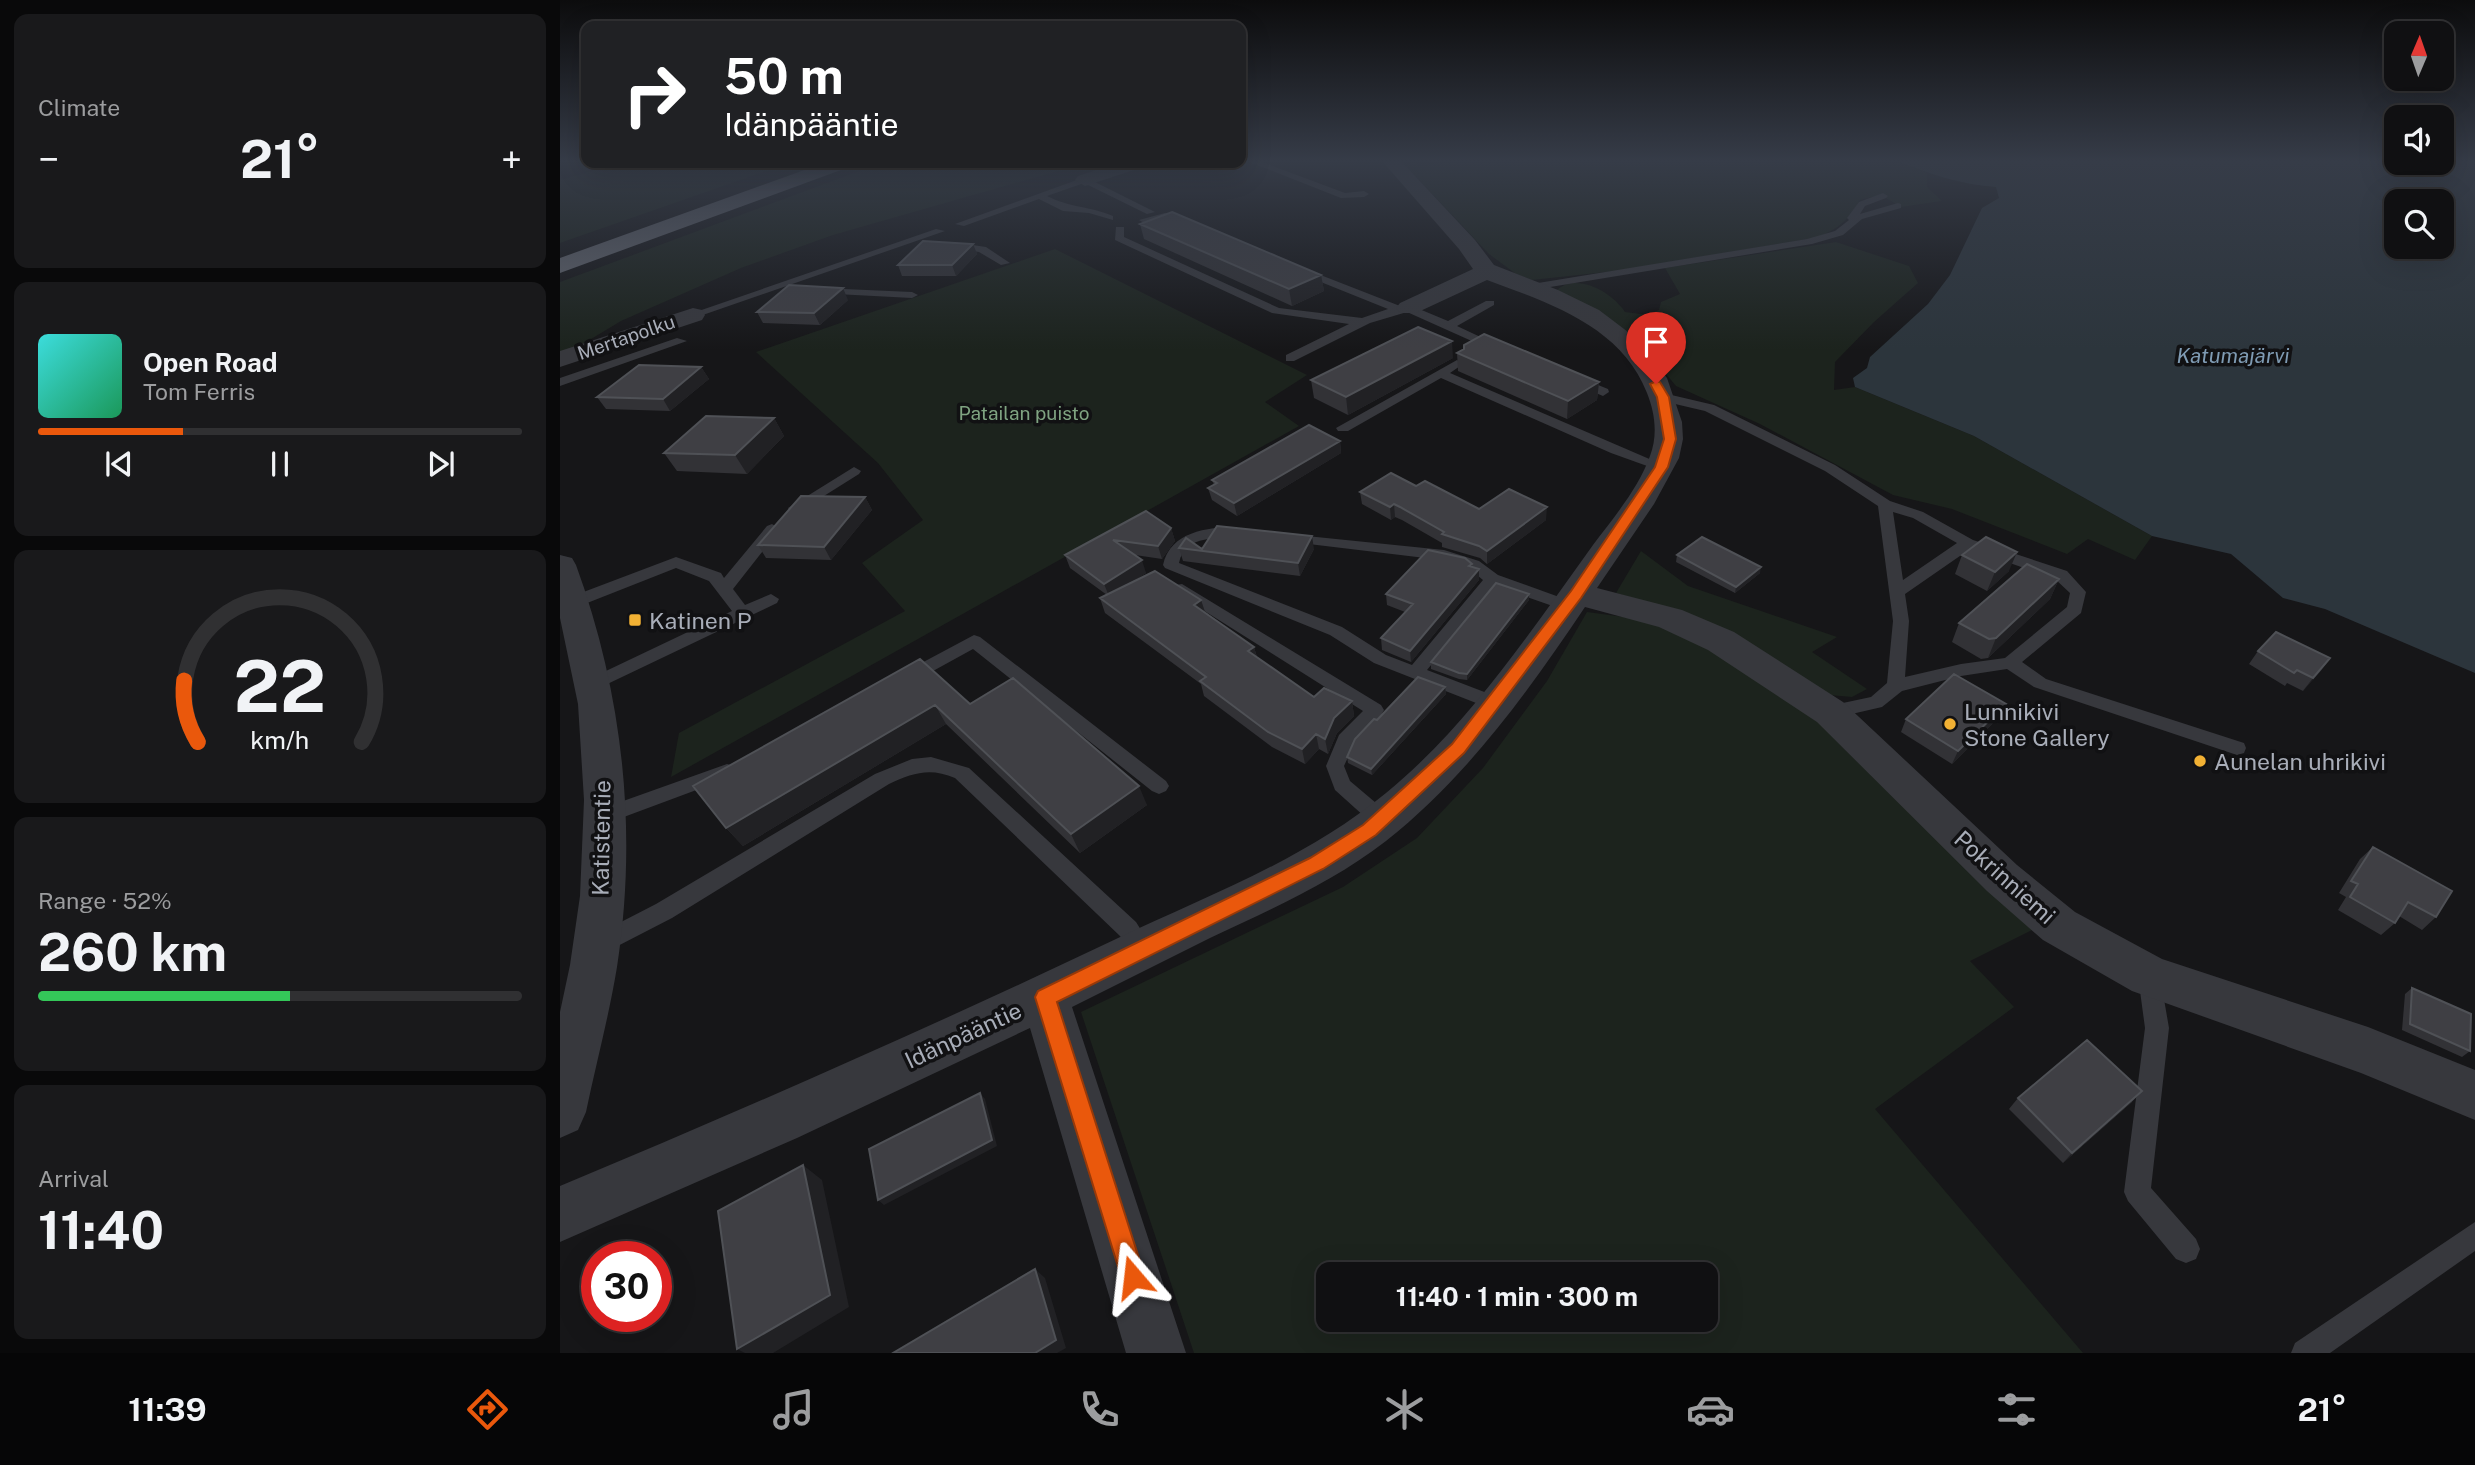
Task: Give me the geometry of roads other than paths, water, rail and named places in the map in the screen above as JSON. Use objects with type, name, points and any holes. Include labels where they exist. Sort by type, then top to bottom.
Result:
[{"type":"highway","points":[[560,266],[675,224]]},
{"type":"street","points":[[1449,224],[1468,245],[1488,286]]},
{"type":"street","points":[[1403,308],[1478,276],[1488,286]]},
{"type":"street","name":"Idänpääntie","points":[[560,1214],[750,1134],[1045,997],[1316,864],[1382,820],[1458,749],[1572,600],[1661,467],[1670,439],[1663,397],[1650,371],[1633,348],[1616,333],[1589,315],[1532,287],[1488,286]]},
{"type":"street","name":"Mertapolku","points":[[560,359],[693,315]]},
{"type":"street","name":"Katistentie","points":[[560,1112],[597,946],[606,816],[601,735],[593,684],[566,584]]},
{"type":"street","name":"Pokrinniemi","points":[[1572,600],[1670,618],[1721,641],[1830,712],[2002,878],[2059,926],[2149,976],[2368,1051],[2475,1095]]},
{"type":"street","points":[[1045,997],[1156,1353]]},
{"type":"lane","points":[[1185,224],[1200,230]]},
{"type":"lane","points":[[1532,287],[1808,242],[1839,233],[1848,224]]},
{"type":"lane","points":[[1120,229],[1119,238],[1276,311],[1365,322]]},
{"type":"lane","points":[[693,315],[935,233],[957,248],[982,249],[1006,263]]},
{"type":"lane","points":[[1287,264],[1507,351]]},
{"type":"lane","points":[[801,278],[818,291],[836,294],[912,295]]},
{"type":"lane","points":[[1430,330],[1445,325],[1488,286]]},
{"type":"lane","points":[[1290,358],[1365,322],[1403,308]]},
{"type":"lane","points":[[560,382],[681,341]]},
{"type":"lane","points":[[1343,428],[1457,364]]},
{"type":"lane","points":[[1441,374],[1661,467]]},
{"type":"lane","points":[[1567,377],[1604,392]]},
{"type":"lane","points":[[1663,397],[1709,408],[1830,468],[1885,504],[1918,515],[1968,543],[2061,575],[2078,592],[2075,608],[2010,663],[1961,670],[1896,687],[1876,702],[1830,712]]},
{"type":"lane","points":[[724,589],[785,513],[854,471]]},
{"type":"lane","points":[[1885,504],[1901,621],[1896,687]]},
{"type":"lane","points":[[1494,703],[1380,659],[1336,631],[1171,565],[1171,558],[1178,548],[1198,535],[1217,531],[1262,534],[1444,555],[1473,564],[1492,579],[1572,600]]},
{"type":"lane","points":[[1897,592],[1968,543]]},
{"type":"lane","points":[[566,584],[676,562],[715,577],[742,613]]},
{"type":"lane","points":[[1163,578],[1375,710],[1346,740],[1335,766],[1342,785],[1382,820]]},
{"type":"lane","points":[[1416,673],[1492,579]]},
{"type":"lane","points":[[593,684],[771,599]]},
{"type":"lane","points":[[889,688],[974,641],[1158,786]]},
{"type":"lane","points":[[2010,663],[2040,683],[2237,748]]},
{"type":"lane","points":[[597,946],[664,911],[882,779],[906,767],[943,763],[962,773],[1128,929],[1142,949]]},
{"type":"lane","points":[[606,816],[744,765]]},
{"type":"lane","points":[[2149,976],[2157,1028],[2137,1192],[2186,1249]]},
{"type":"lane","points":[[2305,1353],[2475,1235]]},
{"type":"water","name":"Katumajärvi","points":[[1974,224],[2384,224],[2384,259],[2454,259],[2454,224],[2475,224],[2475,673],[2325,609],[2283,598],[2231,554],[2152,536],[1974,436],[1855,387],[1853,378],[1867,368],[1870,357],[1928,304],[1950,275]]},
{"type":"place","name":"Katinen P","points":[[635,620]]},
{"type":"place","name":"Lunnikivi Stone Gallery","points":[[1950,724]]},
{"type":"place","name":"Aunelan uhrikivi","points":[[2200,761]]},
{"type":"park label","name":"Patailan puisto","points":[[1024,413]]}]
